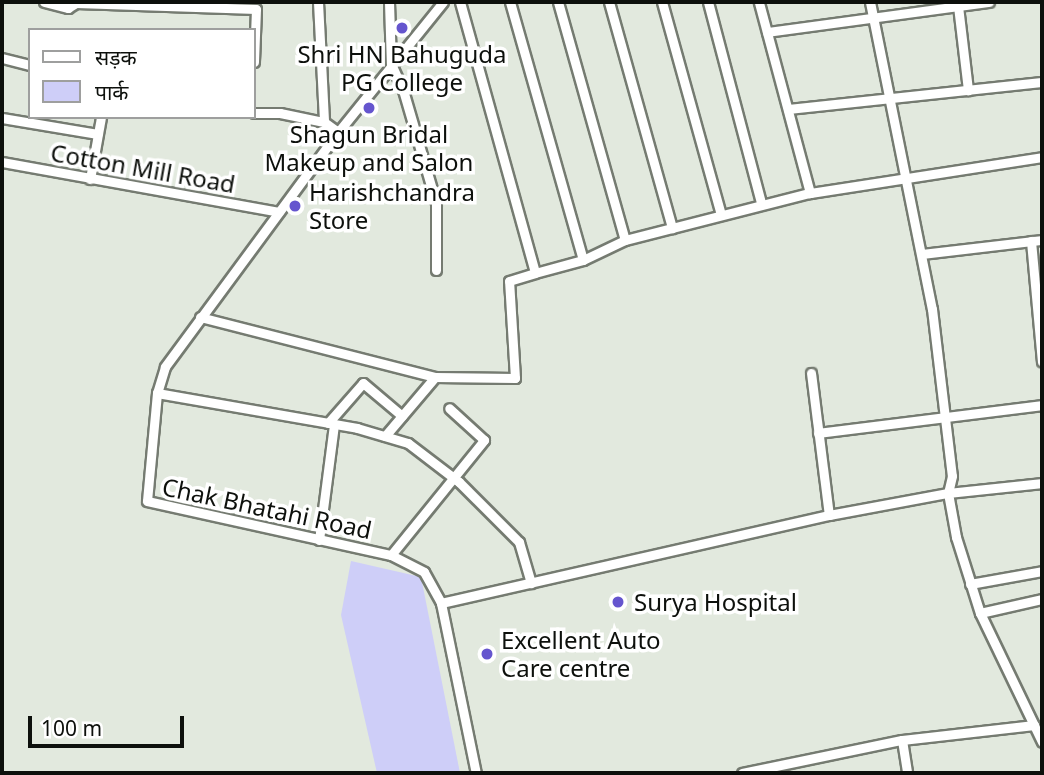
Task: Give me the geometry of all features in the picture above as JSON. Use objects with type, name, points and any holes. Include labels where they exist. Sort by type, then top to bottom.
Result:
[{"type":"street","points":[[44,2],[68,8],[76,3],[256,9],[255,28]]},
{"type":"street","points":[[318,2],[324,122]]},
{"type":"street","points":[[389,2],[391,64],[403,90],[436,203],[436,270]]},
{"type":"street","name":"Chak Bhatahi Road","points":[[443,2],[338,132],[165,367],[157,393],[147,501],[391,555],[424,572],[441,603],[476,773]]},
{"type":"street","points":[[460,2],[535,273]]},
{"type":"street","points":[[510,2],[583,260]]},
{"type":"street","points":[[558,2],[625,240]]},
{"type":"street","points":[[609,2],[672,228]]},
{"type":"street","points":[[662,2],[721,215]]},
{"type":"street","points":[[708,2],[761,204]]},
{"type":"street","points":[[759,2],[810,192]]},
{"type":"street","points":[[870,2],[922,254],[952,476],[948,493],[970,584],[980,613],[1042,742]]},
{"type":"street","points":[[767,32],[989,2]]},
{"type":"street","points":[[958,6],[968,90]]},
{"type":"street","points":[[2,58],[28,64]]},
{"type":"street","points":[[788,109],[1042,82]]},
{"type":"street","points":[[256,113],[280,113],[324,122],[338,132]]},
{"type":"street","points":[[2,118],[98,134]]},
{"type":"street","points":[[90,179],[101,119]]},
{"type":"street","points":[[200,317],[435,377],[515,378],[509,281],[583,260],[625,240],[810,192],[1042,157]]},
{"type":"street","name":"Cotton Mill Road","points":[[2,162],[279,212]]},
{"type":"street","points":[[922,254],[1042,240]]},
{"type":"street","points":[[1031,241],[1042,360]]},
{"type":"street","points":[[811,373],[829,515]]},
{"type":"street","points":[[385,436],[435,377]]},
{"type":"street","points":[[319,540],[331,424],[363,383],[402,416]]},
{"type":"street","points":[[157,393],[331,424],[408,443],[451,477],[519,541],[531,583]]},
{"type":"street","points":[[818,433],[945,415],[1042,405]]},
{"type":"street","points":[[391,555],[451,477],[484,440],[449,408]]},
{"type":"street","points":[[441,603],[829,515],[948,493],[1042,483]]},
{"type":"street","points":[[970,584],[1042,571]]},
{"type":"street","points":[[980,613],[1042,599]]},
{"type":"street","points":[[742,773],[902,740],[1034,725]]},
{"type":"street","points":[[902,740],[907,773]]},
{"type":"green space","points":[[351,561],[421,577],[460,773],[377,773],[341,615]]},
{"type":"place","name":"Shri HN Bahuguda PG College","points":[[402,28]]},
{"type":"place","name":"Shagun Bridal Makeup and Salon","points":[[369,108]]},
{"type":"place","name":"Harishchandra Store","points":[[295,206]]},
{"type":"place","name":"Surya Hospital","points":[[618,602]]},
{"type":"place","name":"Excellent Auto Care centre","points":[[487,654]]}]
